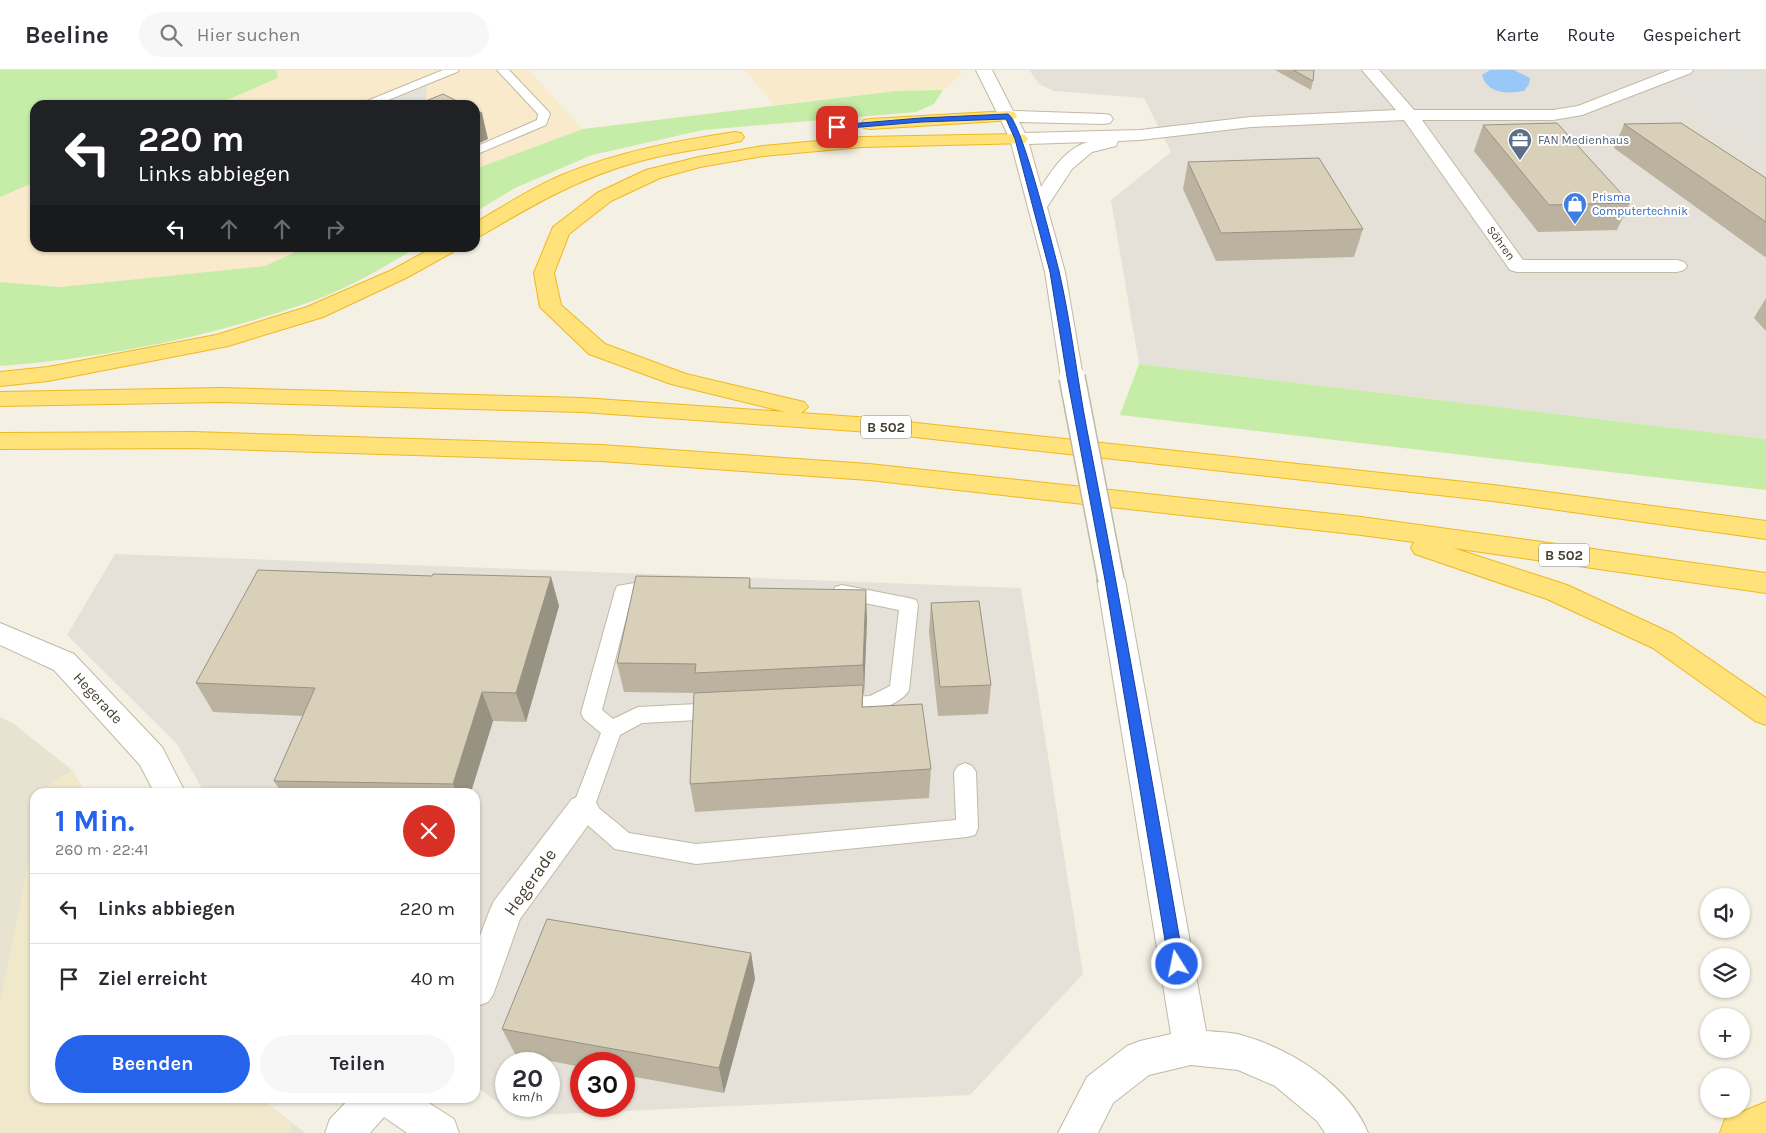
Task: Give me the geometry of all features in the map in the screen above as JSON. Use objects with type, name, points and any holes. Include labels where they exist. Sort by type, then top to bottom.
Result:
[{"type":"highway","points":[[854,125],[1008,116]]},
{"type":"highway","points":[[480,228],[568,180],[637,154],[684,144],[753,134]]},
{"type":"highway","points":[[870,425],[680,379],[597,349],[551,307],[544,273],[560,231],[604,197],[653,174],[699,162],[763,151],[862,142],[1019,139]]},
{"type":"highway","points":[[0,379],[48,374],[220,341],[315,312],[399,274],[439,252]]},
{"type":"highway","name":"B 502","points":[[0,399],[222,395],[582,405],[870,425],[1493,493],[1766,530]]},
{"type":"highway","name":"B 502","points":[[0,441],[193,440],[610,454],[870,472],[1361,526],[1766,583]]},
{"type":"highway","points":[[1361,526],[1557,592],[1663,640],[1766,713]]},
{"type":"highway","points":[[1739,1133],[1766,1121]]},
{"type":"street","points":[[984,70],[1019,139],[1054,272],[1111,580],[1192,1047]]},
{"type":"street","name":"Söhren","points":[[1370,70],[1409,115],[1517,266],[1677,266]]},
{"type":"street","points":[[1008,116],[1251,122],[1409,115],[1553,115],[1582,110],[1686,70]]},
{"type":"street","points":[[1019,139],[1140,135],[1251,122]]},
{"type":"street","points":[[1038,206],[1065,165],[1086,148],[1140,135]]},
{"type":"street","name":"Hegerade","points":[[0,633],[64,662],[151,756],[168,788]]},
{"type":"street","name":"Hegerade","points":[[480,983],[506,912],[584,808]]},
{"type":"street","points":[[1077,1133],[1100,1090],[1140,1059],[1192,1047],[1240,1052],[1288,1073],[1330,1108],[1348,1133]]},
{"type":"street","points":[[344,1133],[371,1103]]},
{"type":"street","points":[[396,1103],[440,1133]]},
{"type":"lane","points":[[378,100],[453,70]]},
{"type":"lane","points":[[480,149],[542,122],[544,114],[503,70]]},
{"type":"lane","points":[[612,730],[591,713],[624,591],[653,586],[672,587]]},
{"type":"lane","points":[[814,707],[873,704],[899,690],[909,604],[845,592],[825,592]]},
{"type":"lane","points":[[736,710],[638,715],[612,730],[584,808],[623,842],[696,854],[967,828],[965,772]]},
{"type":"shaded area","points":[[276,70],[528,70],[583,129],[480,167],[480,100],[226,100],[277,78]]},
{"type":"shaded area","points":[[745,70],[959,70],[962,74],[943,90],[896,91],[774,105]]},
{"type":"shaded area","points":[[1029,70],[1766,70],[1766,439],[1139,364],[1111,200],[1171,152],[1144,98],[1054,91],[1039,84]]},
{"type":"shaded area","points":[[1730,70],[1739,70],[1766,88],[1766,148],[1674,91]]},
{"type":"shaded area","points":[[427,86],[426,100],[392,100]]},
{"type":"shaded area","points":[[30,184],[30,252],[295,252],[265,266],[60,287],[0,282],[0,197]]},
{"type":"shaded area","points":[[115,554],[1021,588],[1083,974],[970,1095],[635,1111],[635,1052],[570,1052],[570,1114],[560,1114],[560,1052],[495,1052],[495,1100],[480,1090],[480,788],[202,788],[177,744],[67,635]]},
{"type":"shaded area","points":[[0,717],[14,724],[72,770],[83,788],[30,788],[30,1103],[266,1103],[305,1133],[0,1133]]},
{"type":"shaded area","points":[[72,770],[83,788],[45,788]]},
{"type":"shaded area","points":[[30,856],[30,1103],[266,1103],[292,1124],[288,1133],[0,1133],[0,1003]]},
{"type":"green space","points":[[0,70],[276,70],[278,78],[227,100],[30,100],[30,184],[0,197]]},
{"type":"green space","points":[[943,90],[934,104],[916,112],[703,130],[592,155],[515,188],[480,209],[480,167],[583,129],[896,91]]},
{"type":"green space","points":[[295,252],[409,252],[333,293],[230,327],[116,352],[0,366],[0,282],[60,287],[265,266]]},
{"type":"green space","points":[[1139,364],[1766,439],[1766,490],[1120,415]]},
{"type":"water","points":[[1490,70],[1514,70],[1530,78],[1529,84],[1524,91],[1505,92],[1493,89],[1488,86],[1482,75]]},
{"type":"building","points":[[1293,70],[1314,70],[1313,81]]},
{"type":"building","points":[[443,94],[455,100],[428,100]]},
{"type":"building","points":[[1557,123],[1630,203],[1549,205],[1483,125]]},
{"type":"building","points":[[1681,123],[1766,178],[1766,222],[1624,124]]},
{"type":"building","points":[[1319,158],[1363,229],[1221,233],[1188,162]]},
{"type":"building","points":[[258,570],[432,576],[433,574],[551,577],[516,693],[482,692],[453,784],[274,781],[315,688],[196,683]]},
{"type":"building","points":[[636,576],[750,578],[749,588],[866,590],[863,665],[695,673],[696,664],[617,663]]},
{"type":"building","points":[[979,601],[991,685],[940,687],[931,603]]},
{"type":"building","points":[[863,685],[862,707],[922,704],[931,769],[690,784],[694,693]]},
{"type":"building","points":[[547,919],[751,953],[719,1068],[502,1029]]},
{"type":"place","name":"FAN Medienhaus","points":[[1520,161]]},
{"type":"place","name":"Prisma Computertechnik","points":[[1575,225]]},
{"type":"route","points":[[837,127],[921,120],[1008,116],[1019,139],[1054,272],[1111,580],[1177,964]]}]
